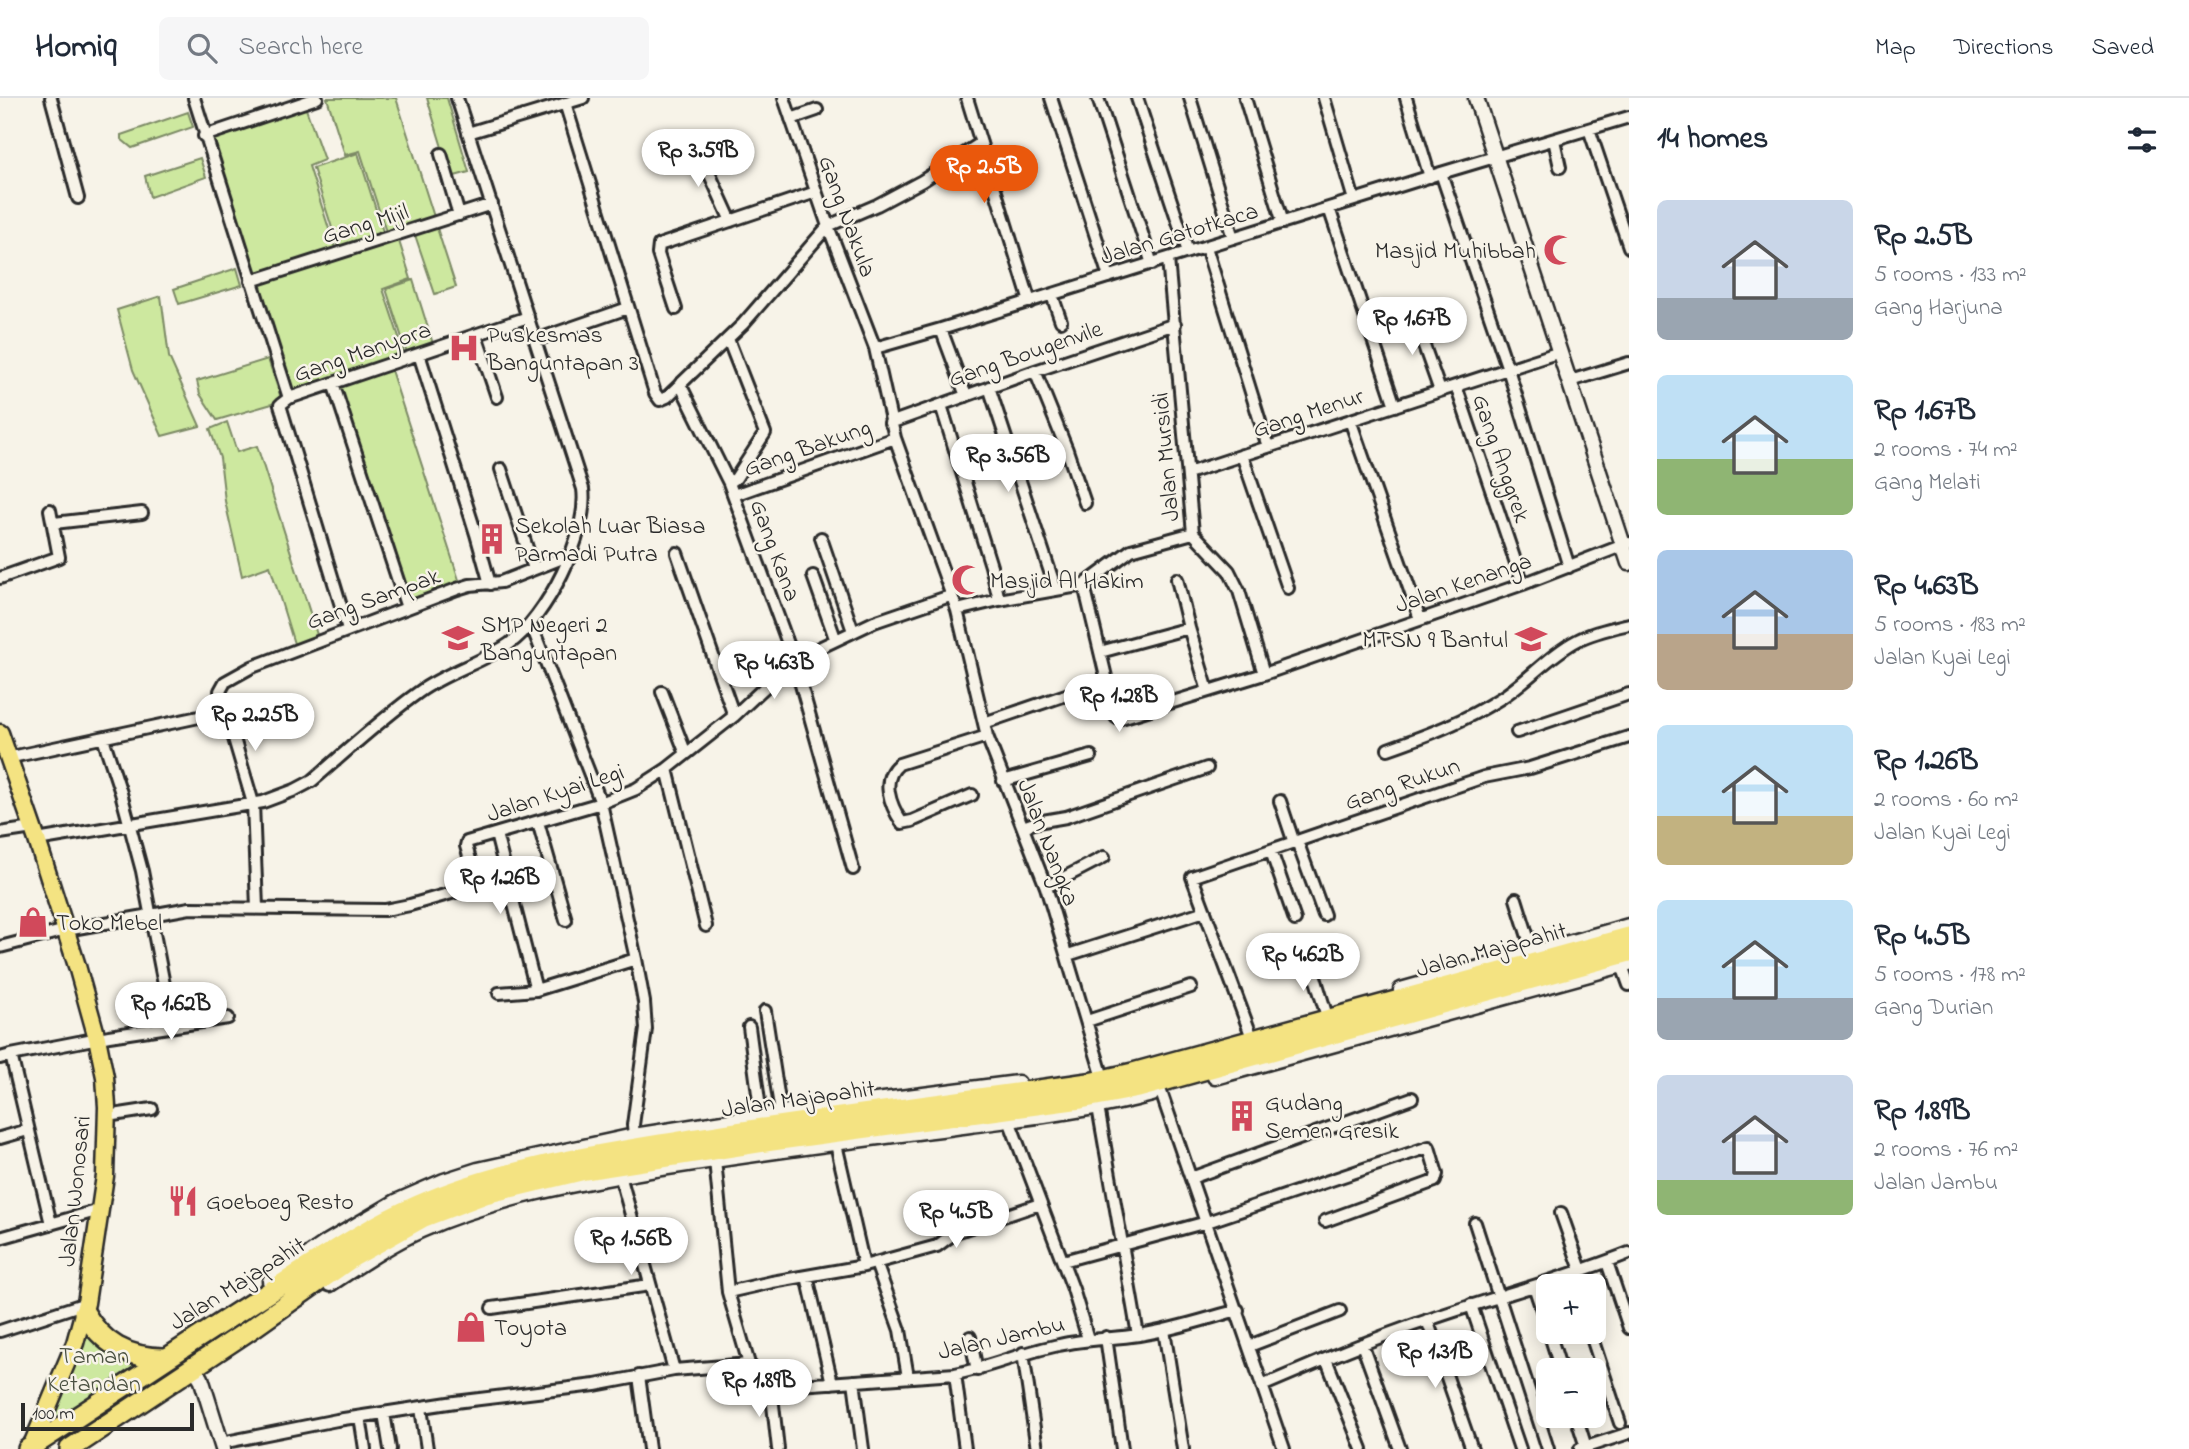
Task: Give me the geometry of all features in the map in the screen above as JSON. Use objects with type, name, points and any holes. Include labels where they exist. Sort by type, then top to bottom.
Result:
[{"type":"highway","name":"Jalan Majapahit","points":[[1560,963],[1629,937]]},
{"type":"highway","name":"Jalan Majapahit","points":[[28,1449],[164,1358],[341,1246],[391,1217],[468,1186],[540,1166],[771,1124],[964,1095],[1089,1083],[1133,1073],[1414,991],[1529,966],[1625,960]]},
{"type":"highway","name":"Jalan Majapahit","points":[[70,1449],[353,1258],[405,1226],[485,1194],[771,1124],[1081,1100],[1138,1088],[1529,966]]},
{"type":"highway","points":[[85,1307],[97,1332],[115,1347],[147,1358],[164,1358]]},
{"type":"main road","name":"Jalan Wonosari","points":[[0,733],[66,930],[97,1038],[105,1077],[107,1116],[105,1177],[85,1307],[75,1343],[28,1449]]},
{"type":"street","points":[[51,98],[78,198]]},
{"type":"street","points":[[194,98],[289,398],[280,407],[348,629]]},
{"type":"street","points":[[204,136],[317,98]]},
{"type":"street","points":[[0,833],[35,834],[129,824],[253,803],[295,790],[312,781],[419,692],[509,644],[531,624],[550,594],[570,555],[581,521],[583,489],[457,98]]},
{"type":"street","points":[[468,133],[583,98]]},
{"type":"street","name":"Gang Nakula","points":[[784,98],[828,226],[875,348]]},
{"type":"street","points":[[967,98],[1030,302]]},
{"type":"street","points":[[1051,98],[1109,277]]},
{"type":"street","points":[[1098,98],[1152,264]]},
{"type":"street","points":[[1137,98],[1188,252]]},
{"type":"street","points":[[1190,98],[1233,238]]},
{"type":"street","points":[[1245,98],[1283,223]]},
{"type":"street","points":[[1324,98],[1354,200]]},
{"type":"street","points":[[1406,98],[1508,369],[1569,567]]},
{"type":"street","points":[[1476,98],[1626,544],[1629,563]]},
{"type":"street","points":[[565,103],[628,308],[660,400],[681,384],[728,339],[828,226],[877,205],[922,181],[981,143]]},
{"type":"street","points":[[791,119],[817,110]]},
{"type":"street","name":"Jalan Gatotkaca","points":[[875,348],[941,330],[1629,117]]},
{"type":"street","points":[[1589,130],[1629,247]]},
{"type":"street","points":[[1554,140],[1560,167]]},
{"type":"street","points":[[696,144],[731,221]]},
{"type":"street","points":[[441,154],[460,215]]},
{"type":"street","points":[[676,309],[658,254],[659,245],[816,192]]},
{"type":"street","name":"Gang Mijil","points":[[251,281],[492,204]]},
{"type":"street","points":[[1329,208],[1395,406]]},
{"type":"street","points":[[1206,247],[1268,447]]},
{"type":"street","name":"Jalan Mursidi","points":[[1168,259],[1193,533],[1228,571],[1239,591],[1264,674]]},
{"type":"street","points":[[1052,295],[1061,321]]},
{"type":"street","points":[[536,340],[628,308]]},
{"type":"street","points":[[1412,312],[1440,391]]},
{"type":"street","name":"Gang Manyora","points":[[289,398],[528,317]]},
{"type":"street","name":"Gang Bougenvile","points":[[890,423],[1175,324]]},
{"type":"street","points":[[941,330],[965,396]]},
{"type":"street","points":[[476,334],[498,397]]},
{"type":"street","points":[[728,339],[765,433],[736,478],[729,482]]},
{"type":"street","name":"Jalan Nangka","points":[[875,348],[890,423],[957,610],[987,736],[1046,887],[1101,1071]]},
{"type":"street","name":"Gang Menur","points":[[1188,473],[1560,352]]},
{"type":"street","points":[[419,354],[490,584]]},
{"type":"street","points":[[1570,381],[1629,363]]},
{"type":"street","points":[[1035,371],[1085,503]]},
{"type":"street","points":[[333,383],[407,608]]},
{"type":"street","name":"Gang Kana","points":[[681,384],[729,482],[794,660],[853,869]]},
{"type":"street","name":"Gang Anggrek","points":[[1456,386],[1523,584]]},
{"type":"street","points":[[989,387],[1056,590]]},
{"type":"street","points":[[941,405],[999,600]]},
{"type":"street","points":[[1350,420],[1420,620]]},
{"type":"street","name":"Gang Bakung","points":[[734,495],[895,438]]},
{"type":"street","points":[[1242,455],[1288,588]]},
{"type":"street","points":[[502,469],[534,569]]},
{"type":"street","points":[[0,578],[59,557],[50,510]]},
{"type":"street","points":[[54,523],[142,513]]},
{"type":"street","points":[[957,610],[1084,585],[1131,550],[1193,533]]},
{"type":"street","points":[[821,538],[853,631]]},
{"type":"street","name":"Jalan Kenanga","points":[[1107,681],[1116,717],[1121,718],[1264,674],[1523,584],[1626,544]]},
{"type":"street","points":[[677,553],[734,716]]},
{"type":"street","name":"Gang Sampak","points":[[257,908],[253,803],[220,687],[253,667],[348,629],[468,586],[490,584],[570,555]]},
{"type":"street","points":[[813,576],[835,639]]},
{"type":"street","points":[[1177,579],[1208,691]]},
{"type":"street","points":[[984,723],[1107,681],[1084,585]]},
{"type":"street","name":"Jalan Kyai Legi","points":[[257,908],[391,909],[469,888],[475,885],[476,880],[467,842],[601,803],[636,789],[667,769],[734,716],[794,660],[853,631],[950,596]]},
{"type":"street","points":[[531,624],[601,803],[636,959],[646,1029],[633,1125],[634,1136]]},
{"type":"street","points":[[1388,749],[1475,715],[1505,696],[1562,650],[1580,639],[1629,624]]},
{"type":"street","points":[[1100,652],[1189,628]]},
{"type":"street","points":[[662,692],[686,754]]},
{"type":"street","points":[[1517,733],[1629,694]]},
{"type":"street","points":[[7,758],[227,711]]},
{"type":"street","points":[[972,795],[912,821],[902,822],[890,803],[888,780],[892,769],[899,764],[987,736]]},
{"type":"street","name":"Gang Rukun","points":[[1205,911],[1192,877],[1484,778],[1530,768],[1629,737]]},
{"type":"street","points":[[103,738],[142,871],[172,1026]]},
{"type":"street","points":[[1003,780],[1091,756]]},
{"type":"street","points":[[1023,828],[1037,822],[1066,817],[1207,768]]},
{"type":"street","points":[[667,769],[706,926]]},
{"type":"street","points":[[1280,801],[1324,915]]},
{"type":"street","points":[[538,822],[566,920]]},
{"type":"street","points":[[496,834],[536,990]]},
{"type":"street","points":[[1271,851],[1295,920]]},
{"type":"street","points":[[1046,887],[1104,857]]},
{"type":"street","points":[[1516,899],[1529,966],[1629,926]]},
{"type":"street","points":[[0,947],[66,930],[150,915],[197,908],[257,908]]},
{"type":"street","points":[[1068,954],[1205,911],[1250,1032]]},
{"type":"street","points":[[499,993],[536,990],[636,959]]},
{"type":"street","points":[[254,1327],[297,1306],[341,1276],[422,1230],[478,1208],[569,1185],[715,1160],[1098,1107],[1625,960],[1624,971],[1629,985]]},
{"type":"street","points":[[1312,967],[1325,1010]]},
{"type":"street","points":[[1087,1021],[1191,987]]},
{"type":"street","points":[[964,1095],[1131,1065],[1325,1010],[1414,991]]},
{"type":"street","points":[[765,1011],[771,1124]]},
{"type":"street","points":[[51,1224],[28,1130],[5,1056],[228,1017]]},
{"type":"street","points":[[749,1027],[771,1124]]},
{"type":"street","points":[[1161,1091],[1284,1449]]},
{"type":"street","points":[[1191,1178],[1412,1098]]},
{"type":"street","points":[[1098,1107],[1138,1335]]},
{"type":"street","points":[[107,1116],[152,1109]]},
{"type":"street","points":[[1009,1120],[1063,1261],[1088,1339]]},
{"type":"street","points":[[248,1305],[258,1290],[326,1243],[379,1211],[418,1192],[478,1170],[634,1136],[771,1124]]},
{"type":"street","points":[[0,1138],[28,1130]]},
{"type":"street","points":[[836,1144],[864,1266]]},
{"type":"street","points":[[1063,1261],[1207,1222],[1429,1147],[1437,1174],[1435,1181],[1325,1221]]},
{"type":"street","points":[[715,1160],[728,1292],[750,1364],[771,1387],[778,1449]]},
{"type":"street","points":[[620,1175],[674,1370]]},
{"type":"street","points":[[728,1292],[864,1266],[937,1246],[956,1232],[1040,1204]]},
{"type":"street","points":[[0,1238],[100,1210]]},
{"type":"street","points":[[1561,1213],[1576,1272]]},
{"type":"street","points":[[1475,1223],[1548,1449]]},
{"type":"street","points":[[1262,1386],[1427,1320],[1629,1253]]},
{"type":"street","points":[[1607,1262],[1629,1328]]},
{"type":"street","points":[[876,1263],[900,1330],[908,1377]]},
{"type":"street","points":[[807,1276],[832,1383]]},
{"type":"street","points":[[492,1307],[650,1285]]},
{"type":"street","points":[[1534,1286],[1536,1292]]},
{"type":"street","points":[[1471,1305],[1520,1449]]},
{"type":"street","points":[[0,1331],[85,1307]]},
{"type":"street","name":"Jalan Jambu","points":[[771,1387],[955,1374],[976,1370],[1023,1353],[1088,1339],[1164,1330],[1238,1310]]},
{"type":"street","points":[[1249,1346],[1340,1311]]},
{"type":"street","points":[[1427,1320],[1472,1449]]},
{"type":"street","points":[[1164,1330],[1183,1449]]},
{"type":"street","points":[[970,1337],[976,1370]]},
{"type":"street","points":[[1106,1337],[1122,1449]]},
{"type":"street","points":[[1362,1344],[1400,1449]]},
{"type":"street","points":[[1594,1344],[1620,1423]]},
{"type":"street","points":[[1023,1353],[1038,1449]]},
{"type":"street","points":[[1326,1359],[1362,1449]]},
{"type":"street","points":[[193,1367],[201,1378],[222,1446],[384,1413],[576,1387],[674,1370],[750,1364]]},
{"type":"street","points":[[955,1374],[965,1449]]},
{"type":"street","points":[[639,1376],[649,1449]]},
{"type":"street","points":[[854,1381],[863,1449]]},
{"type":"street","points":[[421,1408],[427,1449]]},
{"type":"street","points":[[384,1413],[390,1449]]},
{"type":"street","points":[[360,1417],[365,1449]]},
{"type":"street","points":[[1578,1428],[1582,1447],[1629,1433]]},
{"type":"green space","points":[[327,98],[396,98],[435,220],[387,235],[360,151],[345,155]]},
{"type":"green space","points":[[427,98],[447,98],[469,172],[451,177]]},
{"type":"green space","points":[[305,106],[324,160],[309,166],[336,251],[252,277],[208,137]]},
{"type":"green space","points":[[188,112],[193,127],[132,148],[121,139],[121,135]]},
{"type":"green space","points":[[358,153],[384,235],[339,250],[313,168]]},
{"type":"green space","points":[[200,158],[206,177],[150,197],[145,176]]},
{"type":"green space","points":[[436,225],[456,287],[435,294],[414,232]]},
{"type":"green space","points":[[398,238],[411,279],[383,289],[405,355],[291,392],[256,284]]},
{"type":"green space","points":[[237,268],[242,285],[179,304],[174,289]]},
{"type":"green space","points":[[413,280],[434,347],[408,356],[386,289]]},
{"type":"green space","points":[[161,296],[169,357],[200,426],[162,436],[133,370],[117,310]]},
{"type":"green space","points":[[268,359],[281,398],[272,404],[217,420],[200,394],[197,381]]},
{"type":"green space","points":[[390,367],[460,583],[405,601],[335,385]]},
{"type":"green space","points":[[227,422],[237,452],[257,446],[318,638],[295,647],[270,566],[242,576],[225,501],[220,458],[210,429]]},
{"type":"green space","name":"Taman Ketandan","points":[[81,1325],[147,1363],[39,1436]]},
{"type":"place","name":"Masjid Muhibbah","points":[[1559,250]]},
{"type":"place","name":"Puskesmas Banguntapan 3","points":[[464,348]]},
{"type":"place","name":"Sekolah Luar Biasa Parmadi Putra","points":[[492,539]]},
{"type":"place","name":"Masjid Al Hakim","points":[[967,580]]},
{"type":"place","name":"SMP Negeri 2 Banguntapan","points":[[458,638]]},
{"type":"place","name":"MTSN 9 Bantul","points":[[1531,639]]},
{"type":"place","name":"Toko Mebel","points":[[33,922]]},
{"type":"place","name":"Gudang Semen Gresik","points":[[1242,1116]]},
{"type":"place","name":"Goeboeg Resto","points":[[183,1201]]},
{"type":"place","name":"Toyota","points":[[471,1327]]}]
